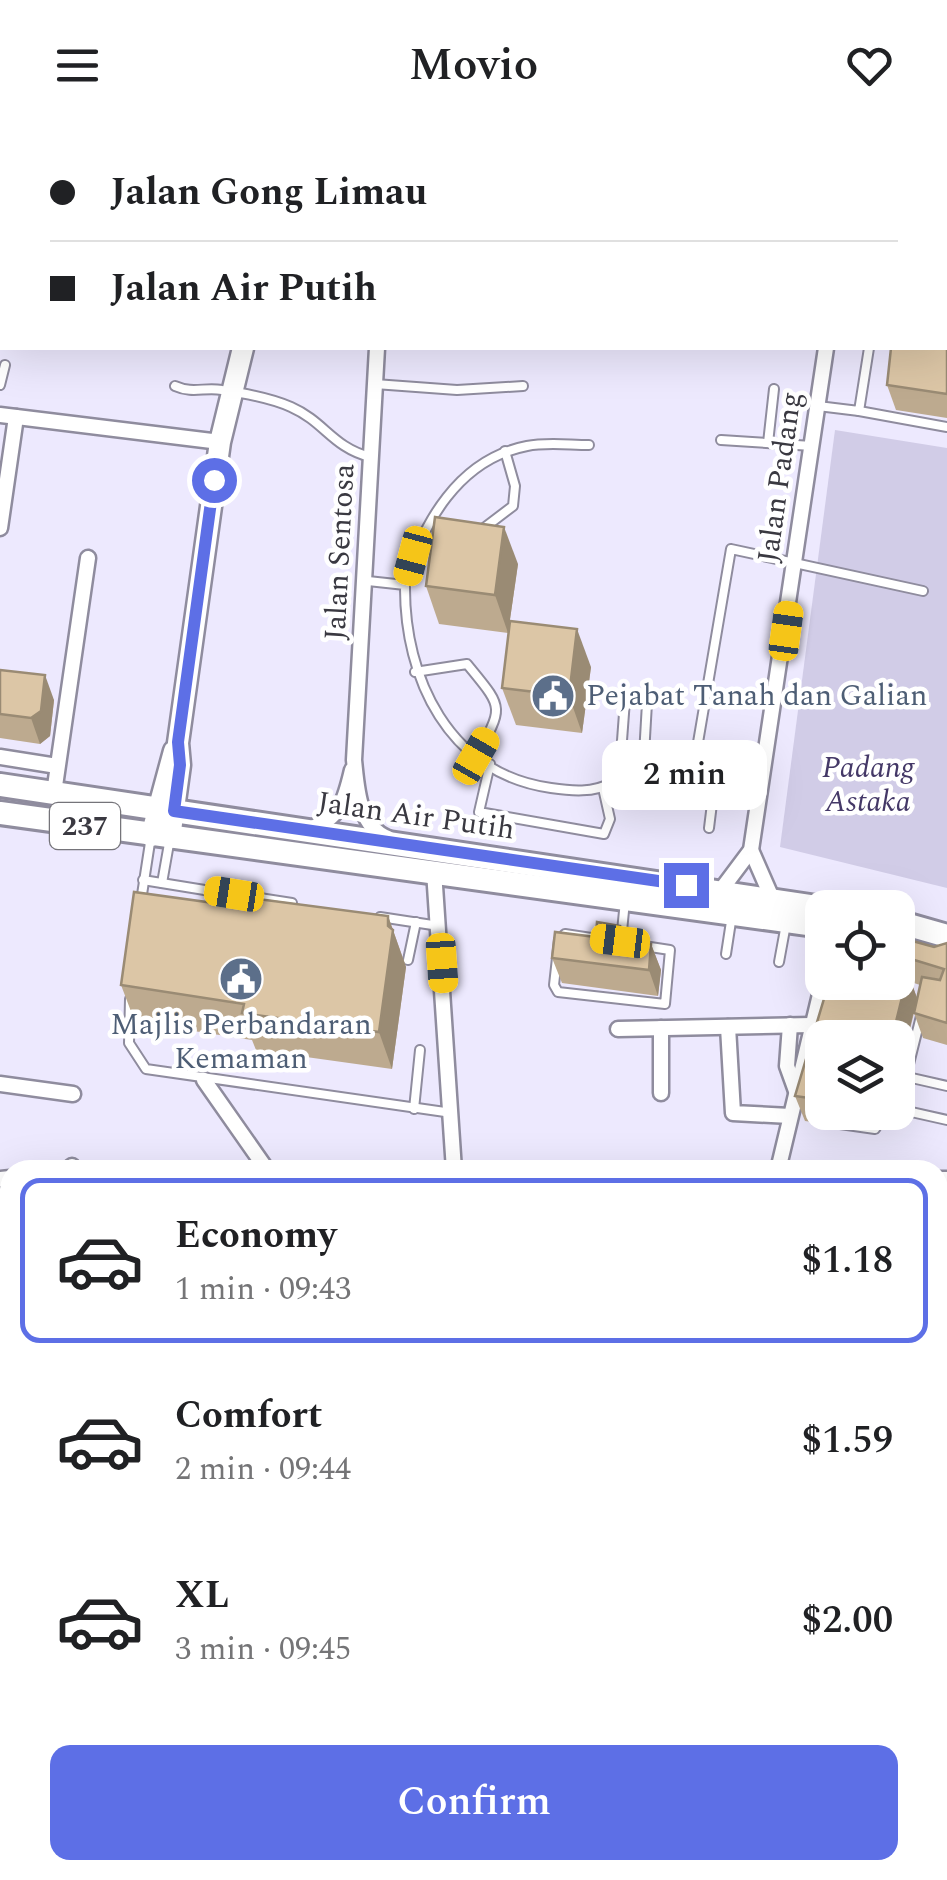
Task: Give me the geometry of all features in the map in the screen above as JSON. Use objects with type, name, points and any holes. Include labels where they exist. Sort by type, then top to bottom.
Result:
[{"type":"main road","name":"Jalan Air Putih","points":[[0,785],[403,844],[727,901],[805,923]]},
{"type":"main road","name":"Jalan Air Putih","points":[[0,813],[625,899],[772,898],[805,904]]},
{"type":"main road","points":[[915,927],[947,936]]},
{"type":"main road","points":[[915,949],[947,958]]},
{"type":"street","points":[[160,837],[178,742],[220,442],[242,350]]},
{"type":"street","name":"Jalan Sentosa","points":[[354,760],[368,581],[377,350]]},
{"type":"street","name":"Jalan Padang","points":[[751,850],[766,770],[826,350]]},
{"type":"street","points":[[0,415],[220,442]]},
{"type":"street","points":[[0,528],[16,417]]},
{"type":"street","points":[[54,793],[88,558]]},
{"type":"street","points":[[0,757],[58,766]]},
{"type":"street","points":[[302,830],[322,824],[344,804],[354,760]]},
{"type":"street","points":[[354,760],[370,827],[403,844]]},
{"type":"street","points":[[751,850],[772,898]]},
{"type":"street","points":[[727,901],[751,850]]},
{"type":"street","points":[[434,871],[454,1160]]},
{"type":"street","points":[[618,1030],[805,1025]]},
{"type":"street","points":[[728,1026],[733,1113],[790,1116]]},
{"type":"street","points":[[790,1026],[787,1066],[796,1091]]},
{"type":"street","points":[[661,1028],[662,1093]]},
{"type":"street","points":[[780,1160],[805,1049]]},
{"type":"street","points":[[204,1080],[260,1160]]},
{"type":"street","points":[[0,1084],[73,1094]]},
{"type":"lane","points":[[859,411],[868,350]]},
{"type":"lane","points":[[0,385],[5,366]]},
{"type":"lane","points":[[375,384],[457,390],[523,386]]},
{"type":"lane","points":[[176,386],[188,392],[232,393],[288,406],[310,417],[345,450],[372,457]]},
{"type":"lane","points":[[768,443],[774,389]]},
{"type":"lane","points":[[818,406],[947,427]]},
{"type":"lane","points":[[721,440],[812,446]]},
{"type":"lane","points":[[589,445],[531,444],[505,451],[470,474],[437,508],[413,556],[405,585],[404,622],[415,672],[443,726],[500,772],[542,787],[603,788],[611,782],[621,754],[626,700],[630,698],[647,703],[644,754]]},
{"type":"lane","points":[[471,531],[493,524],[513,506],[515,486],[505,451]]},
{"type":"lane","points":[[437,508],[449,518]]},
{"type":"lane","points":[[695,760],[727,555],[738,548],[923,591]]},
{"type":"lane","points":[[368,581],[405,585]]},
{"type":"lane","points":[[415,672],[467,664],[497,700],[498,717],[476,756]]},
{"type":"lane","points":[[52,691],[68,694]]},
{"type":"lane","points":[[621,754],[766,770]]},
{"type":"lane","points":[[709,828],[717,763]]},
{"type":"lane","points":[[490,764],[479,812],[604,834],[610,819],[603,788]]},
{"type":"lane","points":[[140,916],[144,880],[160,837]]},
{"type":"lane","points":[[160,837],[162,883]]},
{"type":"lane","points":[[144,880],[299,904]]},
{"type":"lane","points":[[620,941],[625,899]]},
{"type":"lane","points":[[726,954],[727,901]]},
{"type":"lane","points":[[377,916],[439,926]]},
{"type":"lane","points":[[779,962],[786,919]]},
{"type":"lane","points":[[408,960],[416,922]]},
{"type":"lane","points":[[562,936],[620,941],[670,950],[667,1000],[663,1006],[555,989],[562,936]]},
{"type":"lane","points":[[132,986],[127,1032],[137,1062],[155,1072],[452,1113]]},
{"type":"lane","points":[[915,1033],[922,1012]]},
{"type":"lane","points":[[414,1109],[420,1050]]},
{"type":"lane","points":[[915,1081],[947,1086]]},
{"type":"lane","points":[[915,1113],[947,1120]]},
{"type":"green space","name":"Padang Astaka","points":[[835,430],[947,448],[947,888],[780,847]]},
{"type":"building","points":[[891,350],[947,350],[947,394],[887,385]]},
{"type":"building","points":[[435,517],[504,527],[495,595],[426,586]]},
{"type":"building","points":[[510,621],[577,629],[569,696],[502,688]]},
{"type":"building","points":[[0,670],[45,675],[41,711],[31,718],[0,714]]},
{"type":"building","points":[[217,882],[252,886],[251,898],[388,916],[388,926],[393,930],[379,1032],[242,1013],[244,1004],[121,985],[134,892],[214,903]]},
{"type":"building","points":[[597,922],[620,926],[618,940],[651,944],[649,970],[552,958],[555,932],[596,937]]},
{"type":"building","points":[[915,942],[934,947],[947,943],[947,1023],[914,1013],[922,977],[940,980],[944,969],[915,960]]},
{"type":"building","points":[[824,1000],[901,1000],[896,1020],[818,1020]]},
{"type":"building","points":[[805,1062],[805,1097],[795,1096]]},
{"type":"place","name":"Pejabat Tanah dan Galian","points":[[553,696]]},
{"type":"place","name":"Majlis Perbandaran Kemaman","points":[[241,979]]},
{"type":"route","points":[[214,480],[178,742],[180,765],[174,811],[686,885]]}]
